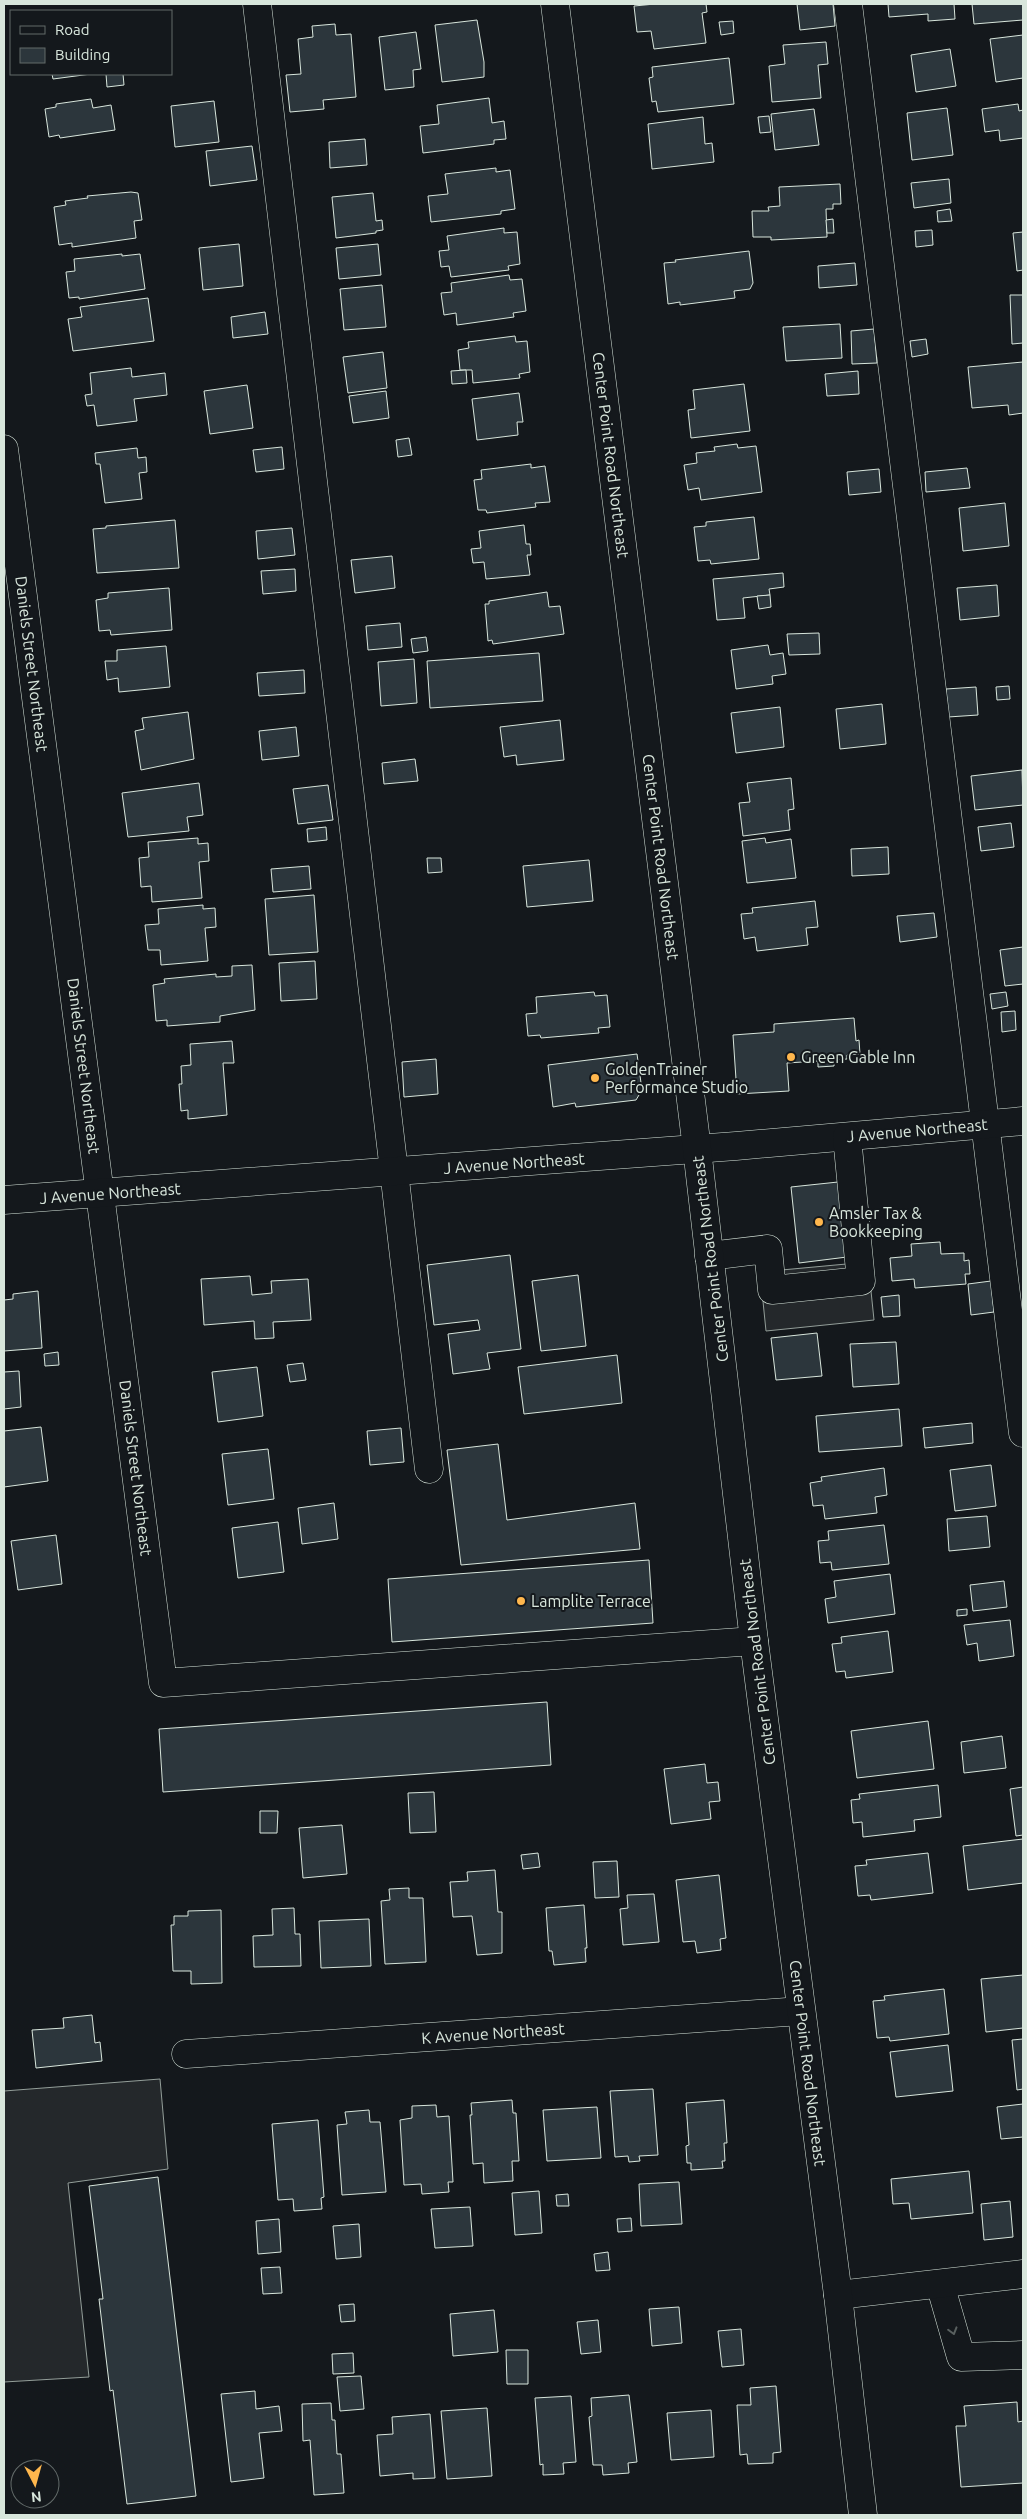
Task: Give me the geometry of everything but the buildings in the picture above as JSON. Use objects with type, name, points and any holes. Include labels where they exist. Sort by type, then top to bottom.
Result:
[{"type":"street","points":[[257,4],[429,1469]]},
{"type":"street","name":"Center Point Road Northeast","points":[[555,4],[697,1149],[754,1641],[800,2011],[838,2295],[863,2515]]},
{"type":"street","points":[[848,4],[1023,1433]]},
{"type":"street","name":"Daniels Street Northeast","points":[[4,449],[163,1683],[754,1641]]},
{"type":"street","name":"J Avenue Northeast","points":[[4,1200],[697,1149],[1023,1121]]},
{"type":"street","points":[[709,1256],[768,1249],[772,1290],[861,1281],[847,1137]]},
{"type":"street","name":"K Avenue Northeast","points":[[186,2054],[800,2011]]},
{"type":"street","points":[[838,2295],[1023,2274]]},
{"type":"street","points":[[940,2284],[961,2357],[1023,2355]]},
{"type":"shaded area","points":[[868,1262],[874,1320],[766,1331],[760,1272]]},
{"type":"shaded area","points":[[160,2079],[168,2169],[68,2183],[89,2377],[4,2382],[4,2091]]},
{"type":"place","name":"Green Gable Inn","points":[[791,1057]]},
{"type":"place","name":"GoldenTrainer Performance Studio","points":[[595,1078]]},
{"type":"place","name":"Amsler Tax & Bookkeeping","points":[[819,1222]]},
{"type":"place","name":"Lamplite Terrace","points":[[521,1601]]}]
